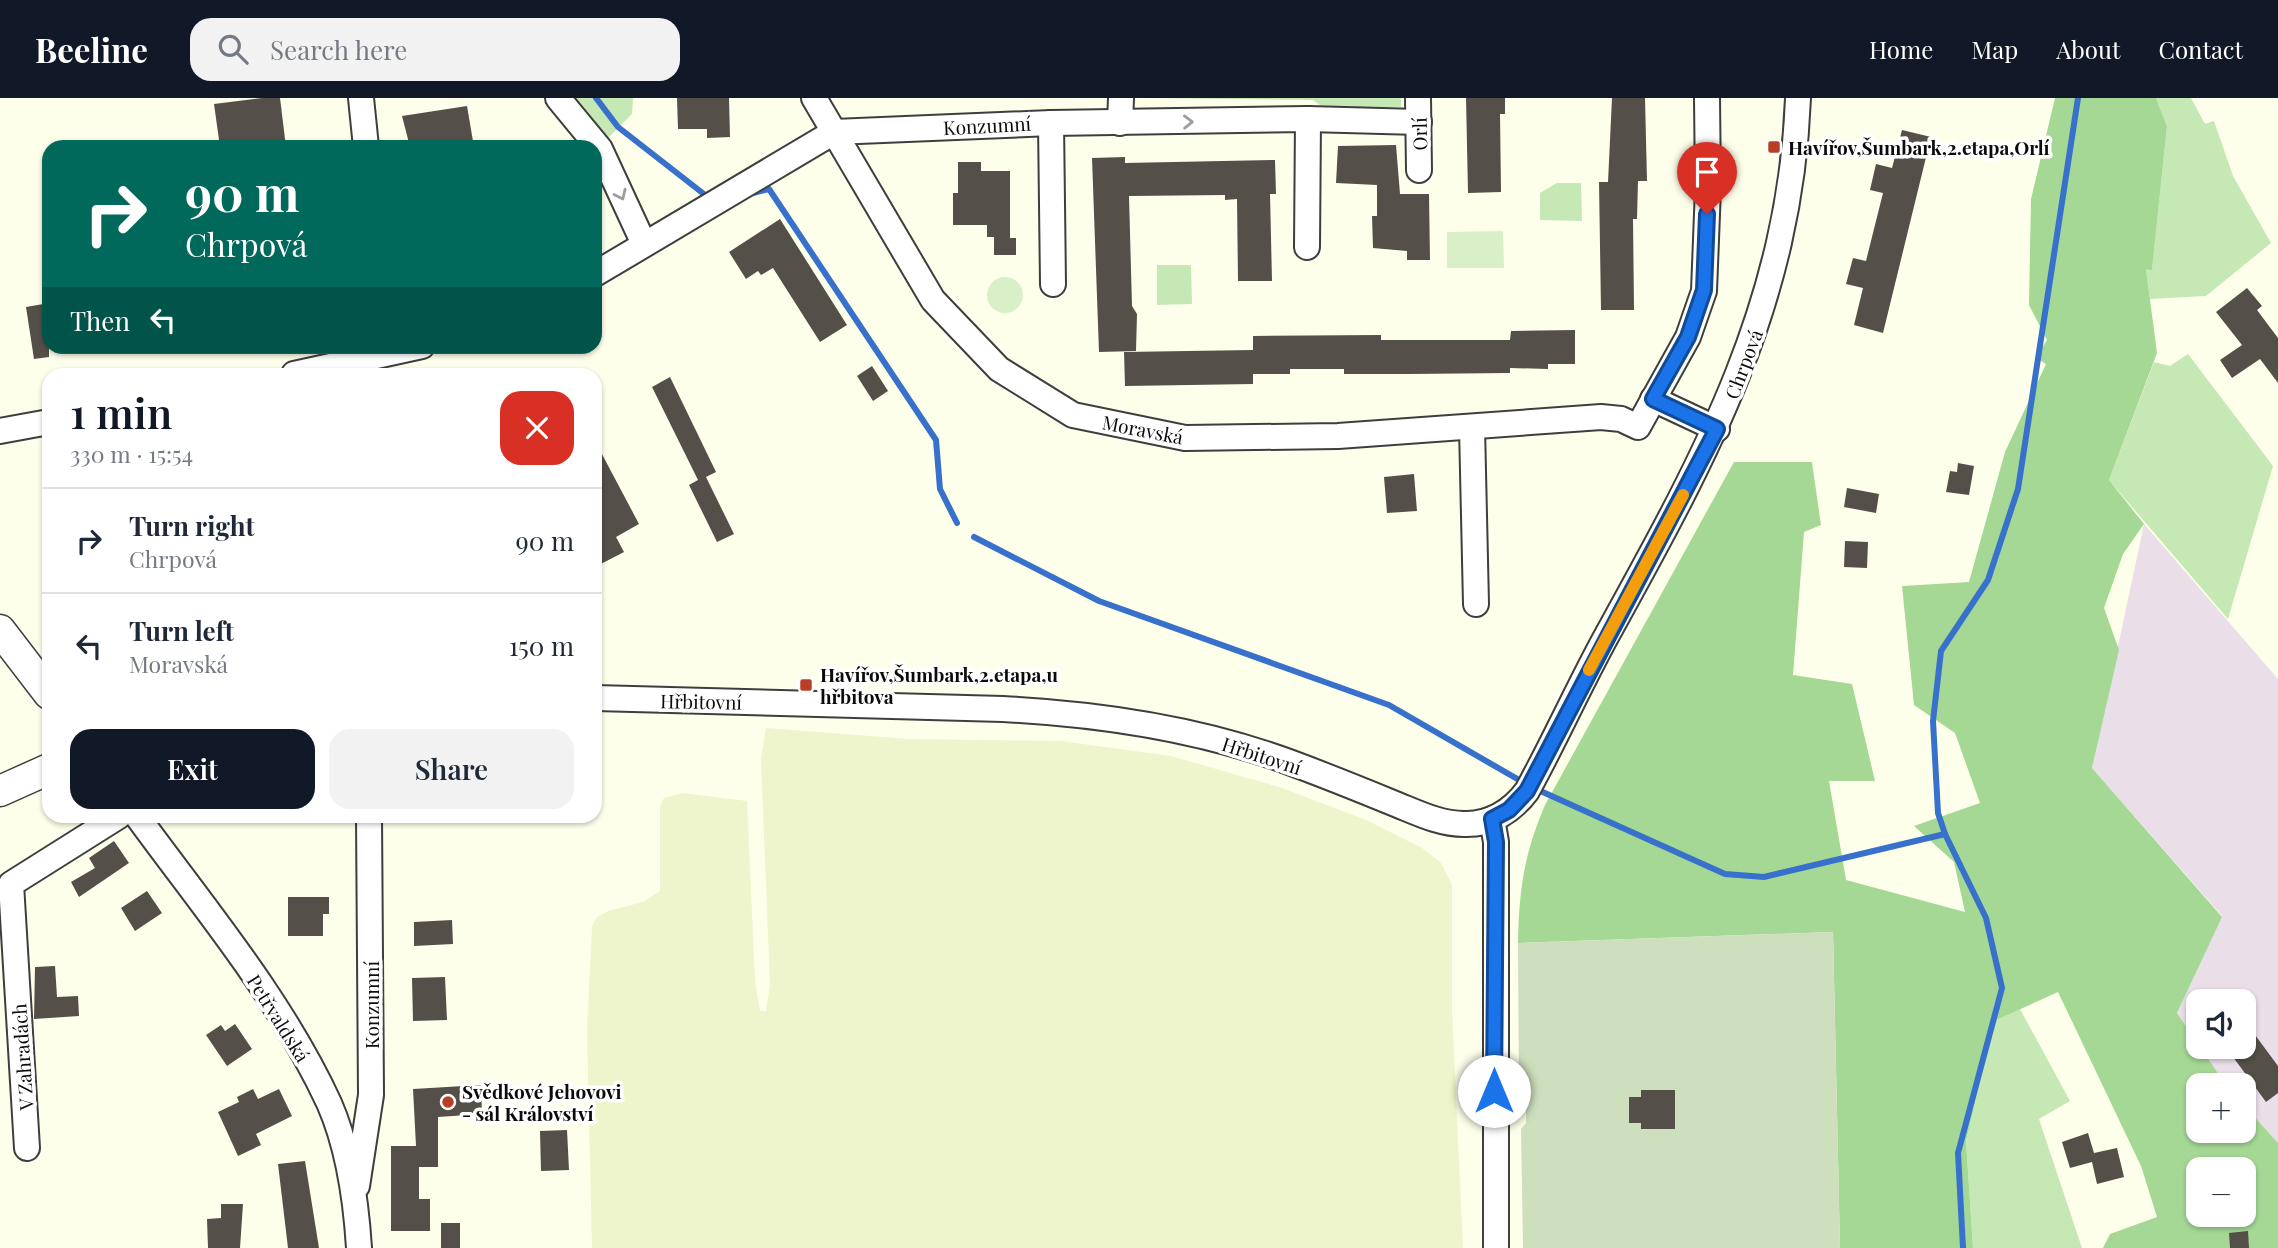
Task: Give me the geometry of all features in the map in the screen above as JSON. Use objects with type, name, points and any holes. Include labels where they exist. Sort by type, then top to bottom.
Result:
[{"type":"street","points":[[360,98],[365,140]]},
{"type":"street","points":[[558,98],[593,140]]},
{"type":"street","name":"Moravská","points":[[814,98],[933,300],[999,369],[1073,415],[1185,438],[1338,436],[1601,417],[1621,419],[1638,427],[1688,337],[1704,290],[1708,188],[1707,98]]},
{"type":"street","points":[[1120,123],[1121,98]]},
{"type":"street","name":"Chrpová","points":[[1492,819],[1509,810],[1527,791],[1717,429],[1748,354],[1771,279],[1792,162],[1798,98]]},
{"type":"street","name":"Konzumní","points":[[602,270],[834,132],[1051,123],[1308,119],[1418,110]]},
{"type":"street","name":"Orlí","points":[[1418,110],[1419,170]]},
{"type":"street","points":[[1307,247],[1308,119]]},
{"type":"street","points":[[1051,123],[1053,284]]},
{"type":"street","points":[[602,153],[644,244]]},
{"type":"street","points":[[365,368],[401,354]]},
{"type":"street","points":[[1653,399],[1717,429]]},
{"type":"street","points":[[0,431],[42,423]]},
{"type":"street","points":[[1472,427],[1476,604]]},
{"type":"street","points":[[0,630],[42,685]]},
{"type":"street","name":"Hřbitovní","points":[[602,698],[1003,709],[1129,721],[1221,741],[1288,761],[1444,822],[1472,824],[1492,819]]},
{"type":"street","points":[[0,791],[42,772]]},
{"type":"street","points":[[1492,819],[1496,842],[1496,1248]]},
{"type":"street","name":"V Zahradách","points":[[27,1147],[11,884],[108,823]]},
{"type":"street","name":"Petřvaldská","points":[[142,823],[283,1019],[330,1105],[355,1193],[359,1248]]},
{"type":"street","name":"Konzumní","points":[[355,1193],[371,1095],[369,823]]},
{"type":"shaded area","points":[[2144,524],[2278,679],[2278,1143],[2256,1118],[2256,1073],[2218,1073],[2208,1059],[2256,1059],[2256,989],[2188,989],[2222,916],[2092,768]]},
{"type":"shaded area","points":[[2186,994],[2186,1026],[2177,1013]]},
{"type":"green space","points":[[574,98],[633,98],[632,114],[606,140]]},
{"type":"green space","points":[[1142,98],[1401,98],[1401,107],[1325,109],[1313,100]]},
{"type":"green space","points":[[2055,98],[2156,98],[2167,126],[2152,270],[2146,269],[2157,353],[2109,480],[2144,524],[2123,554],[2104,608],[2119,650],[2092,768],[2222,917],[2177,1013],[2186,1026],[2186,1059],[2208,1059],[2218,1073],[2186,1073],[2186,1143],[2256,1143],[2256,1118],[2278,1143],[2278,1248],[2103,1248],[2110,1234],[2157,1217],[2141,1166],[2058,992],[1994,1021],[1966,1141],[1973,1248],[1840,1248],[1833,932],[1518,943],[1524,872],[1545,805],[1734,462],[1812,462],[1821,525],[1804,532],[1793,675],[1852,684],[1875,781],[1829,781],[1846,880],[1965,912],[1954,862],[1914,826],[1980,803],[1955,733],[1914,705],[1902,586],[1969,582],[2005,452],[2046,364],[2036,358],[2047,340],[2029,305],[2031,199]]},
{"type":"green space","points":[[2156,98],[2191,98],[2205,124],[2214,121],[2233,176],[2271,243],[2206,296],[2150,299],[2146,269],[2152,269],[2167,126]]},
{"type":"green space","points":[[1557,183],[1581,183],[1582,221],[1540,220],[1540,193]]},
{"type":"green space","points":[[1503,231],[1504,268],[1447,268],[1447,232]]},
{"type":"green space","points":[[1157,265],[1191,265],[1192,304],[1157,305]]},
{"type":"green space","points":[[1005,277],[1017,283],[1023,295],[1017,307],[1005,313],[993,307],[987,295],[993,283]]},
{"type":"green space","points":[[2188,354],[2273,466],[2228,619],[2109,480],[2154,362],[2170,366]]},
{"type":"green space","points":[[766,728],[909,739],[1061,741],[1171,756],[1282,788],[1366,820],[1422,848],[1441,863],[1452,885],[1452,1010],[1463,1248],[592,1248],[587,1030],[592,926],[597,917],[608,911],[643,902],[660,891],[660,806],[664,798],[682,793],[747,801],[755,981],[760,1011],[766,1011],[770,985],[761,759]]},
{"type":"green space","points":[[1833,932],[1840,1248],[1523,1248],[1521,1129],[1526,1123],[1526,1107],[1519,1100],[1518,943]]},
{"type":"green space","points":[[2020,1009],[2070,1101],[2039,1119],[2082,1248],[1973,1248],[1966,1141],[1994,1021]]},
{"type":"building","points":[[280,98],[285,140],[219,140],[214,104]]},
{"type":"building","points":[[677,98],[729,98],[730,137],[707,138],[707,129],[678,129]]},
{"type":"building","points":[[1466,98],[1505,98],[1505,114],[1500,114],[1501,192],[1468,193]]},
{"type":"building","points":[[1612,98],[1645,98],[1647,181],[1638,181],[1637,219],[1633,219],[1634,310],[1601,310],[1599,182],[1608,182]]},
{"type":"building","points":[[467,106],[473,140],[408,140],[402,116]]},
{"type":"building","points":[[1902,130],[1931,137],[1883,333],[1854,325],[1863,288],[1846,284],[1853,258],[1866,261],[1883,193],[1870,190],[1876,164],[1892,168]]},
{"type":"building","points":[[1396,145],[1400,194],[1429,194],[1430,260],[1407,260],[1407,251],[1373,248],[1372,216],[1377,216],[1377,185],[1336,183],[1338,146]]},
{"type":"building","points":[[1125,157],[1125,163],[1275,160],[1276,194],[1270,194],[1272,281],[1238,281],[1237,199],[1225,200],[1225,195],[1129,196],[1132,306],[1137,314],[1136,351],[1099,352],[1092,158]]},
{"type":"building","points":[[958,162],[981,162],[981,171],[1010,171],[1010,238],[1016,238],[1016,255],[994,255],[994,237],[987,237],[987,225],[953,225],[953,193],[958,193]]},
{"type":"building","points":[[780,219],[847,325],[820,342],[773,268],[761,275],[758,271],[746,279],[729,252]]},
{"type":"building","points":[[2247,288],[2262,306],[2257,310],[2278,338],[2278,383],[2260,359],[2232,378],[2220,360],[2242,345],[2216,312]]},
{"type":"building","points":[[42,304],[42,354],[49,354],[49,357],[34,359],[26,307]]},
{"type":"building","points":[[1575,330],[1575,364],[1548,364],[1548,369],[1510,368],[1510,373],[1344,374],[1344,369],[1290,369],[1290,374],[1253,374],[1253,384],[1125,386],[1124,352],[1253,350],[1253,336],[1381,335],[1381,340],[1510,340],[1511,331]]},
{"type":"building","points":[[872,366],[888,391],[873,401],[857,376]]},
{"type":"building","points":[[670,377],[716,472],[706,477],[734,534],[717,542],[689,485],[698,480],[652,387]]},
{"type":"building","points":[[602,454],[639,524],[616,537],[624,552],[602,563]]},
{"type":"building","points":[[1958,463],[1974,466],[1969,495],[1946,492],[1950,471],[1957,472]]},
{"type":"building","points":[[1414,474],[1417,511],[1387,513],[1384,477]]},
{"type":"building","points":[[1847,488],[1879,494],[1876,513],[1844,507]]},
{"type":"building","points":[[1845,541],[1868,542],[1867,568],[1844,567]]},
{"type":"building","points":[[114,841],[129,863],[79,897],[71,882],[95,868],[89,858]]},
{"type":"building","points":[[147,891],[162,913],[135,931],[121,908]]},
{"type":"building","points":[[288,897],[329,897],[329,914],[323,914],[323,936],[288,936]]},
{"type":"building","points":[[452,920],[453,944],[414,946],[414,922]]},
{"type":"building","points":[[55,966],[57,997],[78,996],[79,1016],[34,1019],[35,967]]},
{"type":"building","points":[[445,977],[447,1020],[413,1021],[412,978]]},
{"type":"building","points":[[235,1024],[252,1049],[227,1066],[206,1035],[221,1025],[225,1031]]},
{"type":"building","points":[[2256,1036],[2278,1066],[2278,1093],[2266,1102],[2256,1088],[2256,1073],[2245,1073],[2235,1059],[2256,1059]]},
{"type":"building","points":[[481,1085],[482,1114],[438,1117],[438,1167],[419,1167],[419,1199],[430,1199],[430,1231],[391,1231],[391,1146],[416,1146],[413,1089]]},
{"type":"building","points":[[253,1089],[258,1099],[279,1089],[292,1116],[256,1134],[261,1145],[238,1156],[218,1112],[239,1102],[237,1097]]},
{"type":"building","points":[[1641,1090],[1675,1090],[1675,1129],[1641,1129],[1641,1123],[1629,1123],[1629,1097],[1641,1097]]},
{"type":"building","points":[[567,1130],[569,1170],[541,1171],[540,1131]]},
{"type":"building","points":[[2088,1133],[2094,1153],[2117,1148],[2124,1177],[2097,1184],[2092,1162],[2070,1168],[2062,1142]]},
{"type":"building","points":[[305,1161],[319,1248],[288,1248],[278,1164]]},
{"type":"building","points":[[221,1204],[243,1204],[240,1248],[208,1248],[207,1219],[221,1218]]},
{"type":"building","points":[[441,1223],[460,1223],[460,1248],[441,1248]]},
{"type":"building","points":[[2248,1231],[2249,1248],[2230,1248],[2229,1233]]},
{"type":"waterway","points":[[596,98],[618,127],[709,198]]},
{"type":"waterway","points":[[1963,1248],[1958,1153],[2002,988],[1986,918],[1945,834],[1938,813],[1933,721],[1941,651],[1988,580],[2018,489],[2078,98]]},
{"type":"waterway","points":[[749,194],[769,189],[936,440],[940,489],[957,523]]},
{"type":"waterway","points":[[974,537],[1099,601],[1389,705],[1526,784]]},
{"type":"waterway","points":[[1536,789],[1725,874],[1764,877],[1945,834]]},
{"type":"slow traffic","points":[[1589,670],[1683,495]]},
{"type":"place","name":"Havířov,Šumbark,2.etapa,Orlí","points":[[1774,147]]},
{"type":"place","name":"Havířov,Šumbark,2.etapa,u hřbitova","points":[[806,685]]},
{"type":"place","name":"Svědkové Jehovovi - sál Království","points":[[448,1102]]},
{"type":"route","points":[[1494,1091],[1496,833],[1492,819],[1516,805],[1527,791],[1717,429],[1653,399],[1688,337],[1704,290],[1707,214]]}]
